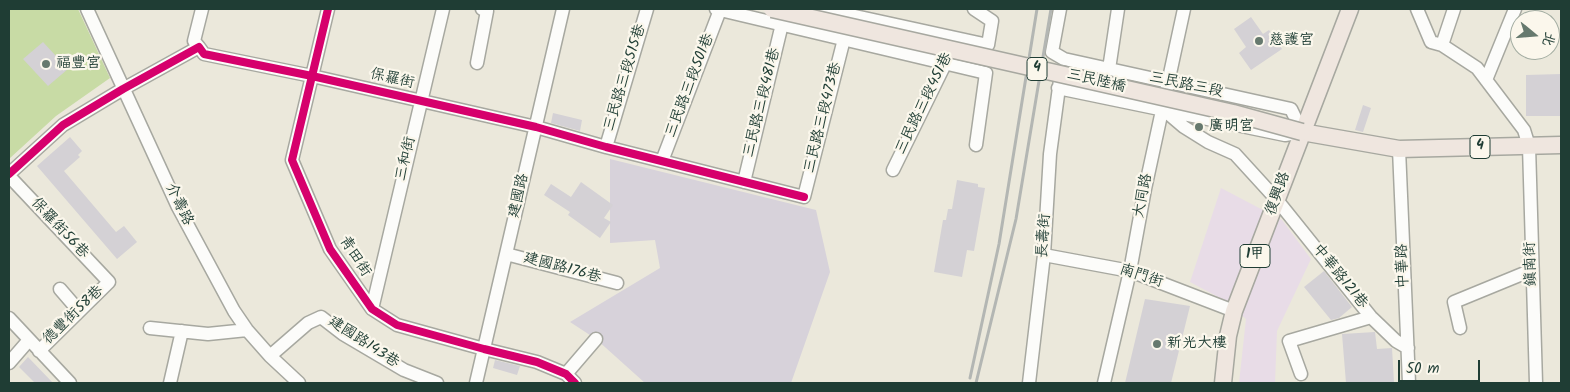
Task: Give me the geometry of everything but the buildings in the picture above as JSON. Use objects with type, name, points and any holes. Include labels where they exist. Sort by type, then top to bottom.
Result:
[{"type":"main road","name":"三民陸橋","points":[[772,9],[1233,113],[1302,132]]},
{"type":"main road","name":"復興路","points":[[1222,383],[1228,336],[1234,311],[1350,9]]},
{"type":"main road","name":"三民路三段","points":[[1302,132],[1399,149],[1561,145]]},
{"type":"street","name":"介壽路","points":[[87,9],[178,207],[234,312],[270,356],[299,383]]},
{"type":"street","points":[[9,175],[62,125],[199,47],[194,41],[202,9]]},
{"type":"street","name":"青田街","points":[[328,9],[292,160],[330,249],[372,309],[396,325],[484,350],[537,362],[570,379]]},
{"type":"street","name":"三和街","points":[[372,309],[443,9]]},
{"type":"street","points":[[477,63],[487,11],[482,9]]},
{"type":"street","name":"建國路","points":[[476,383],[563,9]]},
{"type":"street","name":"三民路三段515巷","points":[[606,147],[647,9]]},
{"type":"street","points":[[718,9],[986,73],[976,145]]},
{"type":"street","name":"三民路三段501巷","points":[[662,161],[718,9]]},
{"type":"street","points":[[823,9],[988,45],[992,21],[974,9]]},
{"type":"street","points":[[1058,88],[1064,59],[1052,52],[1060,9]]},
{"type":"street","points":[[1109,69],[1118,9]]},
{"type":"street","name":"大同路","points":[[1104,383],[1130,271],[1162,108],[1184,9]]},
{"type":"street","points":[[1417,9],[1431,42],[1442,45],[1477,68],[1524,130],[1528,146]]},
{"type":"street","points":[[1442,45],[1454,9]]},
{"type":"street","points":[[1486,80],[1515,9]]},
{"type":"street","name":"三民路三段481巷","points":[[744,182],[782,24]]},
{"type":"street","name":"三民路三段451巷","points":[[893,170],[946,63],[956,38]]},
{"type":"street","name":"三民路三段473巷","points":[[804,197],[844,39]]},
{"type":"street","name":"保羅街","points":[[199,47],[204,54],[312,76],[536,127],[606,147],[804,197]]},
{"type":"street","name":"三民路三段","points":[[1058,88],[1162,108],[1285,135],[1302,132],[1291,109],[1064,59]]},
{"type":"street","name":"長壽街","points":[[1029,383],[1044,255],[1050,154],[1058,88]]},
{"type":"street","name":"中華路121巷","points":[[1162,108],[1184,127],[1208,142],[1235,154],[1278,200],[1372,317],[1396,342],[1408,348]]},
{"type":"street","name":"鎮南街","points":[[1528,146],[1536,383]]},
{"type":"street","name":"中華路","points":[[1399,149],[1409,383]]},
{"type":"street","name":"保羅街56巷","points":[[9,175],[109,282]]},
{"type":"street","name":"建國路176巷","points":[[506,254],[617,283]]},
{"type":"street","name":"南門街","points":[[1044,255],[1130,271],[1234,311]]},
{"type":"street","points":[[1460,328],[1454,302],[1532,270]]},
{"type":"street","name":"德豐街58巷","points":[[39,351],[109,282]]},
{"type":"street","points":[[60,289],[79,311]]},
{"type":"street","name":"建國路143巷","points":[[270,356],[308,322],[321,317],[343,334],[388,361],[404,370],[437,383]]},
{"type":"street","points":[[1301,374],[1288,341],[1372,317]]},
{"type":"street","points":[[9,318],[70,383]]},
{"type":"street","points":[[150,328],[208,334],[247,330]]},
{"type":"street","points":[[170,383],[182,331]]},
{"type":"street","points":[[570,379],[596,339]]},
{"type":"street","points":[[9,362],[29,340]]},
{"type":"shaded area","points":[[610,159],[816,210],[830,272],[791,383],[645,383],[596,339],[570,322],[660,268],[655,240],[610,243]]},
{"type":"shaded area","points":[[1221,188],[1282,220],[1311,259],[1277,331],[1275,383],[1239,383],[1246,319],[1222,299],[1190,282]]},
{"type":"green space","points":[[9,9],[78,9],[110,78],[56,116],[9,159]]},
{"type":"railway","points":[[970,378],[999,244],[1037,9]]},
{"type":"railway","points":[[976,383],[1016,219],[1051,9]]},
{"type":"cycle path","points":[[328,9],[292,160],[330,249],[372,309],[397,325],[537,362],[566,374],[575,383]]},
{"type":"cycle path","points":[[9,174],[63,125],[199,47],[204,54],[312,76],[536,127],[606,147],[804,197]]},
{"type":"place","name":"慈護宮","points":[[1259,41]]},
{"type":"place","name":"福豐宮","points":[[46,64]]},
{"type":"place","name":"廣明宮","points":[[1199,127]]},
{"type":"place","name":"新光大樓","points":[[1157,344]]}]
